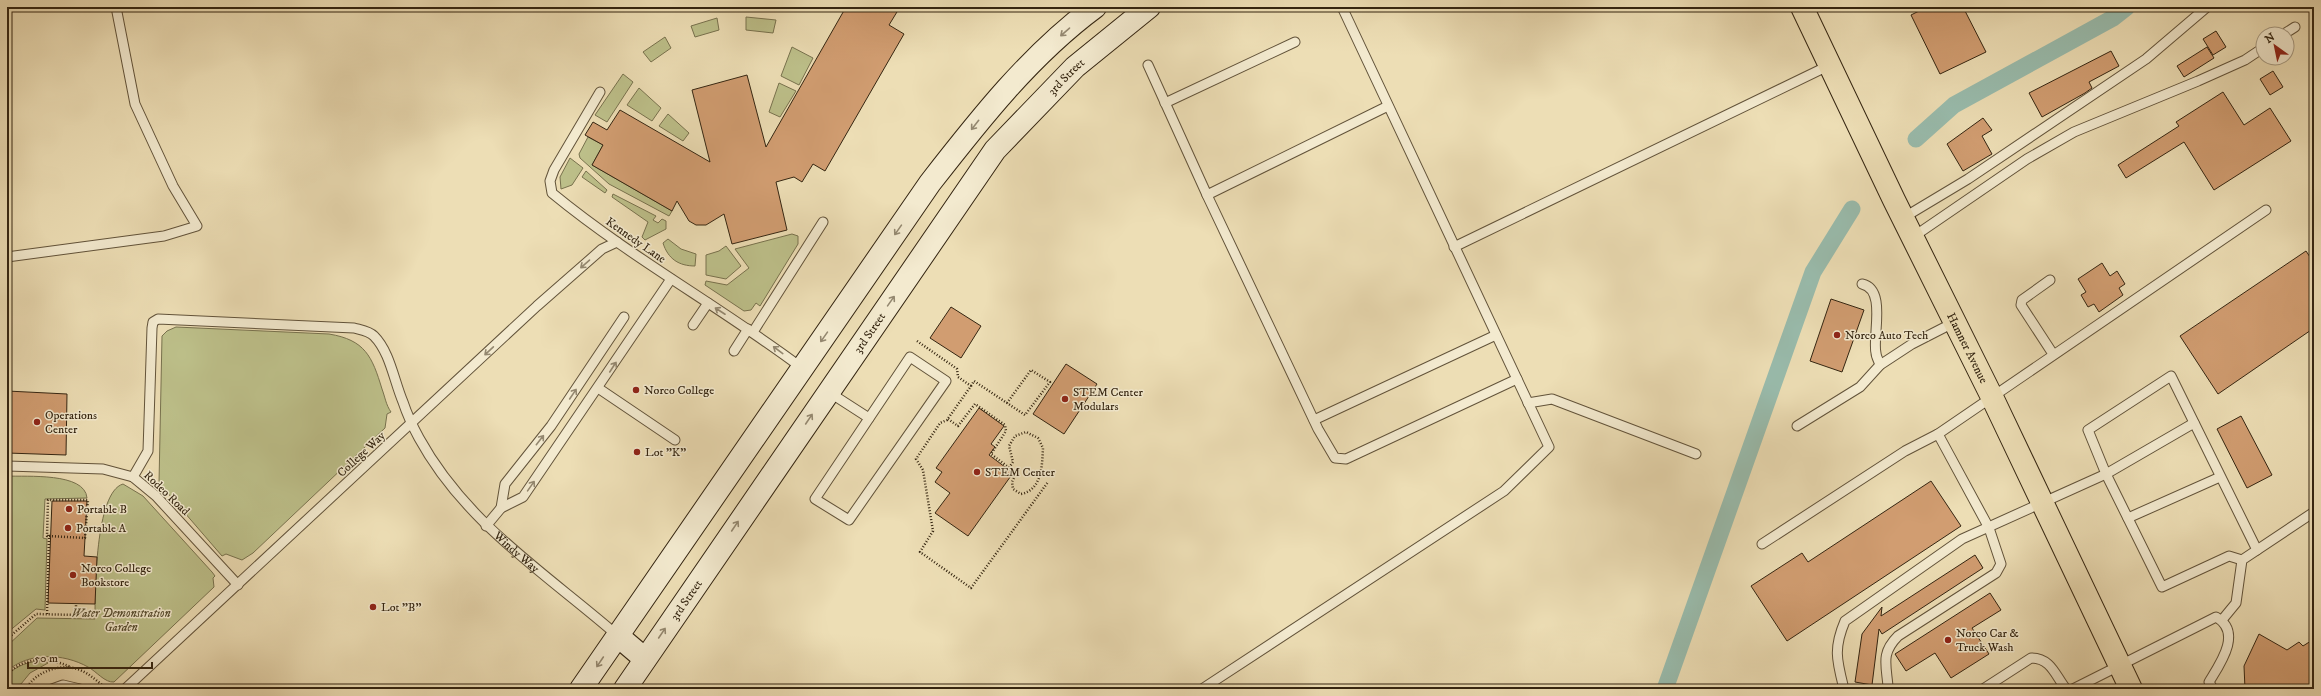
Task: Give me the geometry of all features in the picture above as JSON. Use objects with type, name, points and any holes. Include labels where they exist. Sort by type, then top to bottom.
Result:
[{"type":"main road","name":"Hamner Avenue","points":[[1803,8],[1898,209],[1992,396],[2131,689]]},
{"type":"street","points":[[582,689],[930,183],[984,113],[1041,53],[1095,7]]},
{"type":"street","name":"3rd Street","points":[[624,689],[995,150],[1075,67],[1149,7]]},
{"type":"street","name":"Windy Way","points":[[618,636],[645,659]]},
{"type":"lane","points":[[7,257],[164,236],[197,226],[173,186],[135,104],[116,7]]},
{"type":"lane","points":[[1202,689],[1504,491],[1549,447],[1342,7]]},
{"type":"lane","points":[[1898,209],[1968,179],[2146,59],[2207,7]]},
{"type":"lane","points":[[1165,103],[1294,42]]},
{"type":"lane","points":[[1913,237],[2020,164],[2074,132],[2198,81],[2245,60],[2255,53]]},
{"type":"lane","points":[[1454,247],[1830,65]]},
{"type":"lane","points":[[1148,66],[1207,195],[1314,420],[1335,458],[1346,459],[1517,379]]},
{"type":"lane","name":"Kennedy Lane","points":[[600,92],[550,181],[552,193],[617,242],[671,279],[751,330],[802,368]]},
{"type":"lane","points":[[1207,195],[1388,106]]},
{"type":"lane","points":[[1762,544],[1905,451],[1938,434],[2053,354],[2266,210]]},
{"type":"lane","points":[[734,351],[751,330],[823,222]]},
{"type":"lane","name":"College Way","points":[[126,689],[537,306],[602,249],[617,242]]},
{"type":"lane","points":[[486,526],[501,508],[523,497],[671,279]]},
{"type":"lane","points":[[2050,280],[2022,300],[2021,305],[2053,354]]},
{"type":"lane","points":[[1862,284],[1866,285],[1874,293],[1877,313],[1875,353],[1880,365]]},
{"type":"lane","points":[[693,325],[708,303]]},
{"type":"lane","points":[[501,508],[505,484],[551,426],[624,317]]},
{"type":"lane","name":"Windy Way","points":[[133,477],[148,451],[153,322],[158,319],[354,328],[365,331],[372,334],[382,346],[412,423],[440,470],[486,526],[618,636]]},
{"type":"lane","points":[[1797,426],[1860,387],[1880,365],[1912,344],[1955,322]]},
{"type":"lane","points":[[1314,420],[1496,335]]},
{"type":"lane","points":[[910,357],[946,380],[849,520],[815,499],[869,418],[910,357]]},
{"type":"lane","points":[[2242,560],[2229,556],[2162,587],[2106,474],[2088,430],[2171,376],[2257,550]]},
{"type":"lane","points":[[598,388],[675,440]]},
{"type":"lane","points":[[830,389],[838,398],[869,418]]},
{"type":"lane","points":[[1528,404],[1552,399],[1696,454]]},
{"type":"lane","points":[[1844,689],[1838,664],[1837,639],[1845,621],[1962,539],[2106,474],[2194,423]]},
{"type":"lane","points":[[1886,689],[1888,686],[1885,656],[1888,646],[1898,636],[2000,569],[2001,564],[1989,528],[1938,434]]},
{"type":"lane","name":"Rodeo Road","points":[[7,466],[103,469],[133,477],[156,496],[238,585]]},
{"type":"lane","points":[[2128,518],[2220,476]]},
{"type":"lane","points":[[2222,620],[2236,603],[2242,560],[2314,512]]},
{"type":"lane","points":[[2073,689],[2216,617],[2222,620],[2228,630],[2228,651],[2209,682],[2212,689]]},
{"type":"lane","points":[[1983,689],[2031,658],[2040,658],[2047,661],[2066,689]]},
{"type":"lane","points":[[52,689],[63,685],[80,689]]},
{"type":"path","points":[[916,341],[957,369],[958,377],[971,386]]},
{"type":"path","points":[[1007,403],[1031,370],[1050,382],[1025,415],[1007,403],[974,381],[948,419],[940,423],[916,459],[922,470],[933,531],[920,552],[971,588],[1048,482]]},
{"type":"path","points":[[948,419],[958,426],[975,404],[1005,426],[1006,431],[992,454],[1009,468],[1016,473],[1012,482],[1013,489],[1016,493],[1025,493],[1031,490],[1040,479],[1043,448],[1042,443],[1026,432],[1014,436],[1009,446],[1013,462],[1009,468]]},
{"type":"path","points":[[47,614],[49,536],[47,536],[48,500],[88,500],[85,538],[49,536]]},
{"type":"path","points":[[7,639],[36,614],[76,615],[76,604]]},
{"type":"path","points":[[7,674],[17,665],[30,660],[54,661],[73,668]]},
{"type":"green space","points":[[746,17],[776,20],[773,33],[746,30]]},
{"type":"green space","points":[[717,18],[719,30],[695,37],[691,26]]},
{"type":"green space","points":[[665,37],[671,48],[651,62],[643,52]]},
{"type":"green space","points":[[792,47],[813,58],[799,85],[781,76]]},
{"type":"green space","points":[[623,74],[633,82],[607,122],[595,115]]},
{"type":"green space","points":[[779,83],[796,91],[780,117],[769,112]]},
{"type":"green space","points":[[639,88],[661,108],[652,121],[627,105]]},
{"type":"green space","points":[[668,114],[689,133],[683,141],[659,126]]},
{"type":"green space","points":[[588,137],[603,145],[592,165],[672,211],[669,216],[609,184],[580,158],[579,154]]},
{"type":"green space","points":[[570,158],[583,168],[572,185],[561,189],[560,177]]},
{"type":"green space","points":[[586,171],[607,190],[605,193],[582,177]]},
{"type":"green space","points":[[613,194],[656,216],[653,220],[658,223],[662,219],[666,221],[666,229],[645,240],[642,237],[648,222],[612,197]]},
{"type":"green space","points":[[792,234],[798,236],[798,244],[760,306],[756,303],[751,310],[744,311],[705,285],[706,281],[727,285],[749,268],[735,249]]},
{"type":"green space","points":[[668,239],[681,249],[696,254],[695,266],[684,265],[671,257],[665,249],[663,243]]},
{"type":"green space","points":[[726,246],[741,266],[726,279],[706,275],[706,255],[719,251]]},
{"type":"green space","points":[[176,327],[329,334],[351,340],[365,351],[375,367],[391,412],[387,414],[385,428],[253,553],[242,560],[226,554],[222,556],[159,483],[162,336],[167,331]]},
{"type":"green space","points":[[7,476],[40,477],[66,480],[76,484],[84,490],[87,498],[45,499],[43,538],[47,539],[45,610],[36,609],[8,632],[9,543],[7,543]]},
{"type":"green space","name":"Water Demonstration Garden","points":[[123,484],[143,496],[212,572],[215,576],[213,578],[214,587],[114,682],[107,681],[91,669],[78,662],[57,657],[25,660],[7,671],[7,646],[37,618],[95,619],[96,567],[102,523],[107,505],[114,491]]},
{"type":"green space","points":[[44,661],[48,663],[30,673],[21,684],[14,686],[13,689],[7,689],[7,676],[11,672],[19,666]]},
{"type":"building","points":[[846,7],[900,7],[889,25],[904,34],[825,171],[813,164],[802,182],[794,177],[776,182],[787,230],[732,244],[724,214],[706,225],[696,225],[689,221],[677,201],[672,211],[592,165],[603,145],[585,135],[593,122],[607,130],[620,110],[710,162],[692,90],[747,75],[766,147]]},
{"type":"building","points":[[1927,7],[1963,7],[1986,52],[1940,74],[1911,15]]},
{"type":"building","points":[[2216,31],[2226,47],[2213,55],[2203,39]]},
{"type":"building","points":[[2207,47],[2214,58],[2184,77],[2177,66]]},
{"type":"building","points":[[2111,51],[2119,66],[2089,82],[2092,88],[2085,93],[2042,117],[2029,93]]},
{"type":"building","points":[[2273,71],[2283,87],[2270,95],[2260,79]]},
{"type":"building","points":[[2223,92],[2244,125],[2270,108],[2291,141],[2214,190],[2184,142],[2126,178],[2118,165],[2179,126],[2176,122]]},
{"type":"building","points":[[1983,118],[1992,130],[1982,136],[1992,154],[1963,171],[1947,144]]},
{"type":"building","points":[[2306,251],[2314,263],[2314,328],[2218,394],[2180,336]]},
{"type":"building","points":[[2102,263],[2110,276],[2117,271],[2125,284],[2119,288],[2123,295],[2099,312],[2094,304],[2088,307],[2081,295],[2086,292],[2078,279]]},
{"type":"building","name":"Norco Auto Tech","points":[[1831,299],[1864,310],[1842,372],[1810,361]]},
{"type":"building","points":[[951,307],[981,326],[961,358],[930,338]]},
{"type":"building","name":"STEM Center Modulars","points":[[1066,364],[1097,384],[1064,434],[1033,414]]},
{"type":"building","name":"Operations Center","points":[[7,391],[67,394],[66,455],[7,453]]},
{"type":"building","name":"STEM Center","points":[[979,408],[1004,426],[991,444],[995,447],[989,455],[1013,473],[968,536],[935,513],[950,493],[935,482],[942,472],[936,468]]},
{"type":"building","points":[[2241,416],[2272,475],[2247,488],[2217,429]]},
{"type":"building","points":[[1931,481],[1961,526],[1787,641],[1751,586],[1802,553],[1808,562]]},
{"type":"building","points":[[52,501],[87,501],[84,556],[97,557],[95,604],[48,603]]},
{"type":"building","name":"Norco Car & Truck Wash","points":[[1975,555],[1983,568],[1882,634],[1879,629],[1872,685],[1855,682],[1862,634],[1882,607],[1881,616]]},
{"type":"building","name":"Norco Car & Truck Wash","points":[[1990,593],[2001,610],[1972,628],[1989,654],[1951,678],[1935,653],[1906,671],[1895,654]]},
{"type":"building","points":[[2259,634],[2287,650],[2299,642],[2303,646],[2314,639],[2314,689],[2245,689],[2244,666]]},
{"type":"waterway","points":[[1916,139],[1954,105],[2113,18],[2127,7]]},
{"type":"waterway","points":[[1665,689],[1813,272],[1852,209]]},
{"type":"place","name":"Norco Auto Tech","points":[[1837,335]]},
{"type":"place","name":"Norco College","points":[[636,390]]},
{"type":"place","name":"STEM Center Modulars","points":[[1065,399]]},
{"type":"place","name":"Operations Center","points":[[37,422]]},
{"type":"place","name":"Lot \"K\"","points":[[637,452]]},
{"type":"place","name":"STEM Center","points":[[977,472]]},
{"type":"place","name":"Portable B","points":[[69,509]]},
{"type":"place","name":"Portable A","points":[[68,528]]},
{"type":"place","name":"Norco College Bookstore","points":[[73,575]]},
{"type":"place","name":"Lot \"B\"","points":[[373,607]]},
{"type":"place","name":"Norco Car & Truck Wash","points":[[1948,640]]}]
